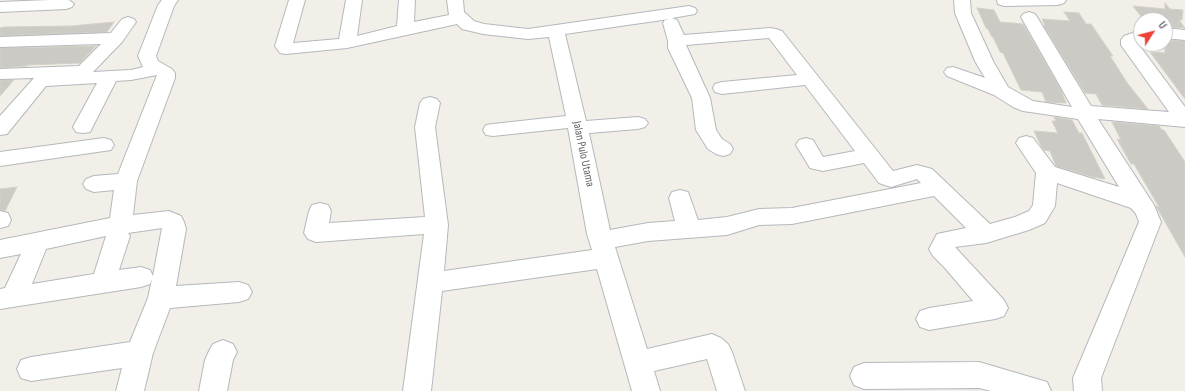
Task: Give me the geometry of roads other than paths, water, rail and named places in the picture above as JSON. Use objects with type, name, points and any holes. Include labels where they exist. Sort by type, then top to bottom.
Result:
[{"type":"street","points":[[103,283],[119,230],[126,181],[166,78],[166,73],[150,64],[147,56],[166,5],[170,0]]},
{"type":"street","points":[[296,0],[284,48],[288,49],[347,43],[405,29],[457,9],[468,24],[483,30],[528,34],[689,11]]},
{"type":"street","points":[[347,43],[354,0]]},
{"type":"street","points":[[405,29],[407,0]]},
{"type":"street","points":[[962,0],[963,13],[984,61],[1001,91]]},
{"type":"street","points":[[1004,1],[1058,0]]},
{"type":"street","points":[[0,7],[42,2],[66,4]]},
{"type":"street","points":[[1029,17],[1082,115],[1146,211],[1150,222],[1087,378],[1088,391]]},
{"type":"street","points":[[0,74],[84,71],[116,38],[128,22]]},
{"type":"street","points":[[671,23],[677,41],[677,48],[701,98],[706,130],[715,144],[723,149]]},
{"type":"street","name":"Jalan Pulo Utama","points":[[556,31],[604,249],[646,391]]},
{"type":"street","points":[[677,41],[770,33],[776,35],[888,179],[920,172],[939,187],[986,234]]},
{"type":"street","points":[[1173,34],[1185,35]]},
{"type":"street","points":[[0,42],[116,38]]},
{"type":"street","points":[[1133,39],[1130,40],[1130,45],[1133,49]]},
{"type":"street","points":[[0,64],[21,41]]},
{"type":"street","points":[[1135,52],[1185,122]]},
{"type":"street","points":[[0,129],[41,81],[131,75],[160,69]]},
{"type":"street","points":[[954,72],[1001,91],[1020,103],[1030,107],[1082,115],[1185,122]]},
{"type":"street","points":[[83,126],[110,76]]},
{"type":"street","points":[[722,88],[810,79]]},
{"type":"street","points":[[416,391],[437,225],[425,127],[430,103]]},
{"type":"street","points":[[493,130],[577,124],[638,122]]},
{"type":"street","points":[[1026,143],[1047,172],[1139,202]]},
{"type":"street","points":[[0,159],[104,145]]},
{"type":"street","points":[[806,145],[814,160],[823,164],[870,156]]},
{"type":"street","points":[[929,319],[995,308],[954,261],[940,249],[945,240],[986,234],[1021,224],[1037,217],[1044,206],[1047,172]]},
{"type":"street","points":[[94,184],[126,181]]},
{"type":"street","points":[[429,283],[604,249],[648,232],[728,226],[759,218],[792,216],[939,187]]},
{"type":"street","points":[[680,198],[689,229]]},
{"type":"street","points":[[320,211],[316,233],[437,225]]},
{"type":"street","points":[[0,249],[119,230],[169,219],[173,222],[174,229],[160,298],[140,353],[130,391]]},
{"type":"street","points":[[6,298],[35,250]]},
{"type":"street","points":[[6,298],[141,277]]},
{"type":"street","points":[[160,298],[239,292]]},
{"type":"street","points":[[638,363],[712,346],[718,352],[731,391]]},
{"type":"street","points":[[213,391],[219,360],[223,352]]},
{"type":"street","points":[[31,369],[140,353]]},
{"type":"street","points":[[864,376],[979,375],[1037,391]]}]
